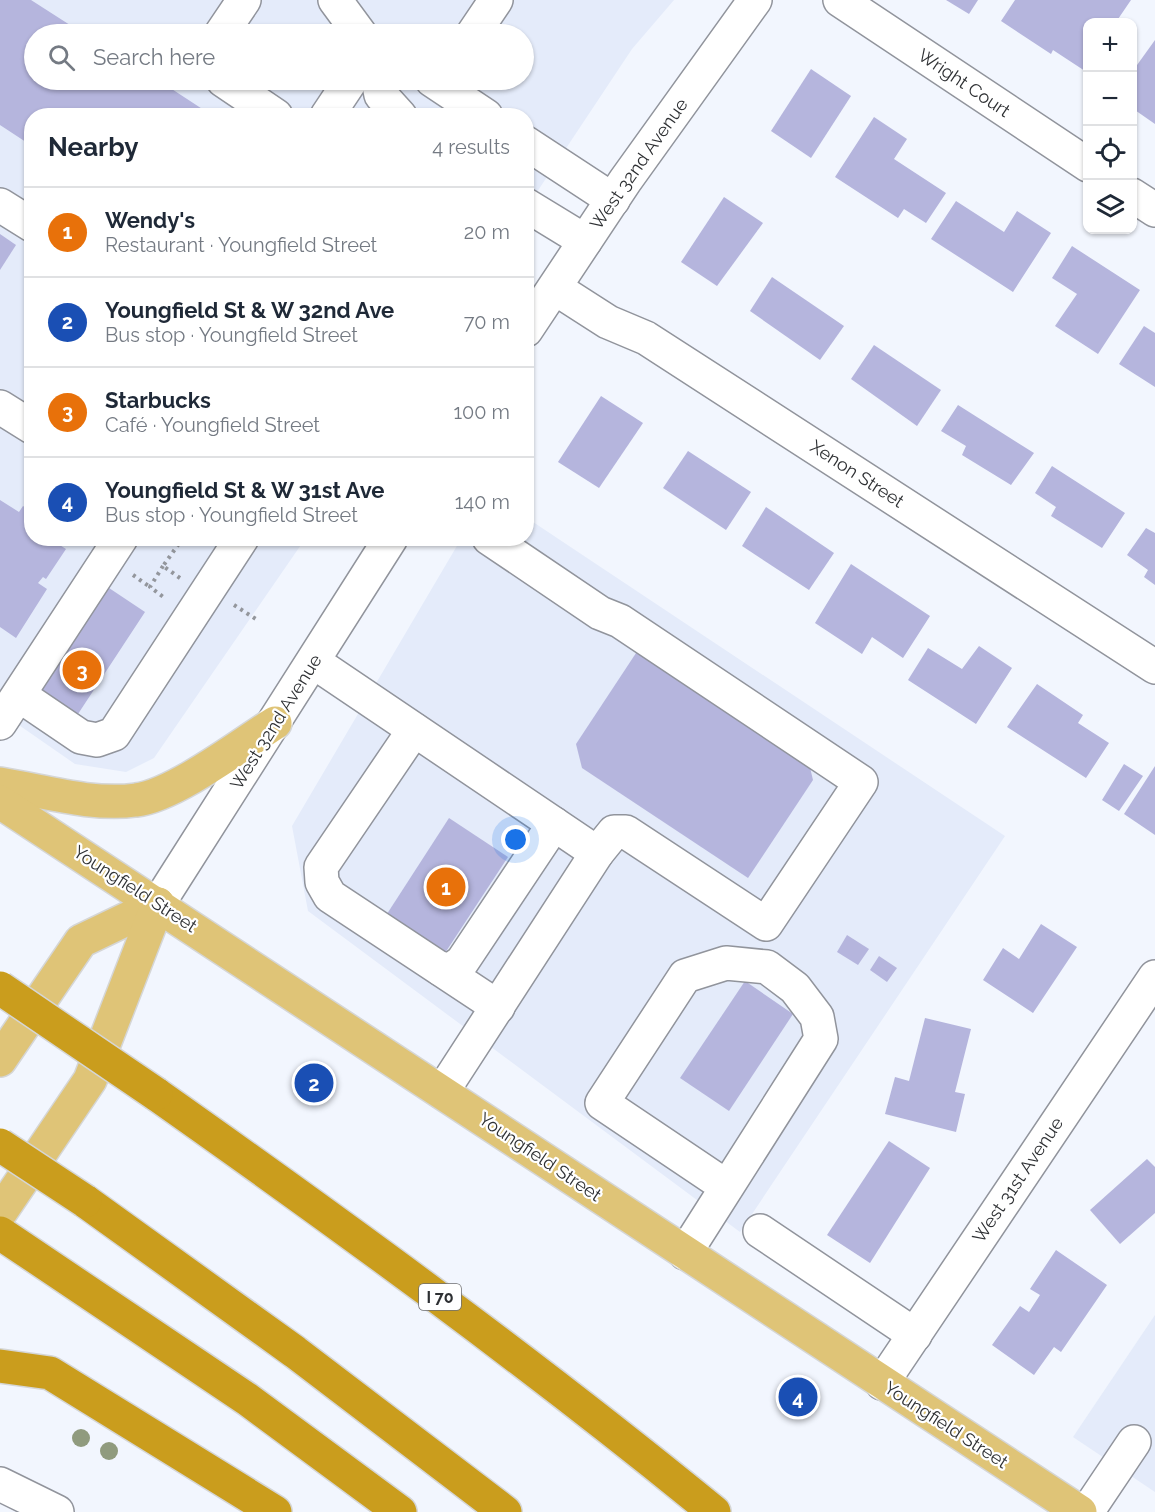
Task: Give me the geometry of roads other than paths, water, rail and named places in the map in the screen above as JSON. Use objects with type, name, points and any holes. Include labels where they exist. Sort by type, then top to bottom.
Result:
[{"type":"highway","name":"I 70","points":[[0,988],[156,1094],[444,1299],[714,1512]]},
{"type":"highway","points":[[0,1145],[85,1201],[295,1352],[505,1512]]},
{"type":"highway","points":[[0,1233],[47,1267],[247,1399],[400,1512]]},
{"type":"highway","points":[[0,1366],[50,1373],[275,1512]]},
{"type":"main road","points":[[0,784],[89,799],[137,800],[168,790],[275,723]]},
{"type":"main road","name":"Youngfield Street","points":[[0,802],[1080,1512]]},
{"type":"main road","points":[[0,1060],[81,941],[158,904]]},
{"type":"main road","name":"West 32nd Avenue","points":[[0,1213],[90,1080],[158,904]]},
{"type":"street","points":[[228,24],[244,0]]},
{"type":"street","points":[[335,0],[353,24]]},
{"type":"street","points":[[480,24],[496,0]]},
{"type":"street","name":"West 32nd Avenue","points":[[534,318],[613,200],[755,0]]},
{"type":"street","name":"Wright Court","points":[[840,0],[1083,162]]},
{"type":"street","points":[[237,90],[264,108]]},
{"type":"street","points":[[332,108],[344,90]]},
{"type":"street","points":[[380,90],[381,95],[393,108]]},
{"type":"street","points":[[450,90],[475,108]]},
{"type":"street","points":[[534,148],[613,200]]},
{"type":"street","points":[[1137,198],[1155,210]]},
{"type":"street","points":[[0,205],[24,220]]},
{"type":"street","points":[[534,210],[585,241]]},
{"type":"street","name":"Xenon Street","points":[[555,288],[608,322],[646,338],[1155,667]]},
{"type":"street","points":[[0,407],[24,422]]},
{"type":"street","points":[[0,723],[116,546]]},
{"type":"street","points":[[19,695],[81,736],[97,740],[114,734],[237,546]]},
{"type":"street","name":"West 32nd Avenue","points":[[158,904],[314,662],[384,546]]},
{"type":"street","points":[[442,1092],[597,853],[614,832],[626,832],[766,924],[861,782],[620,621],[600,613],[501,546]]},
{"type":"street","points":[[314,662],[597,853]]},
{"type":"street","points":[[414,730],[321,867],[322,882],[330,896],[498,1007]]},
{"type":"street","points":[[441,969],[452,969],[462,962],[554,824]]},
{"type":"street","points":[[685,1253],[821,1040],[817,1017],[795,988],[767,967],[726,963],[685,976],[602,1103],[727,1187]]},
{"type":"street","name":"West 31st Avenue","points":[[882,1383],[1155,977]]},
{"type":"street","points":[[760,1231],[915,1335]]},
{"type":"street","points":[[1087,1512],[1134,1442]]},
{"type":"street","points":[[0,1484],[57,1512]]},
{"type":"place","name":"Starbucks","points":[[82,670]]},
{"type":"place","name":"Wendy's","points":[[446,887]]},
{"type":"place","name":"Youngfield St & W 32nd Ave","points":[[314,1083]]},
{"type":"place","name":"Youngfield St & W 31st Ave","points":[[798,1397]]}]
